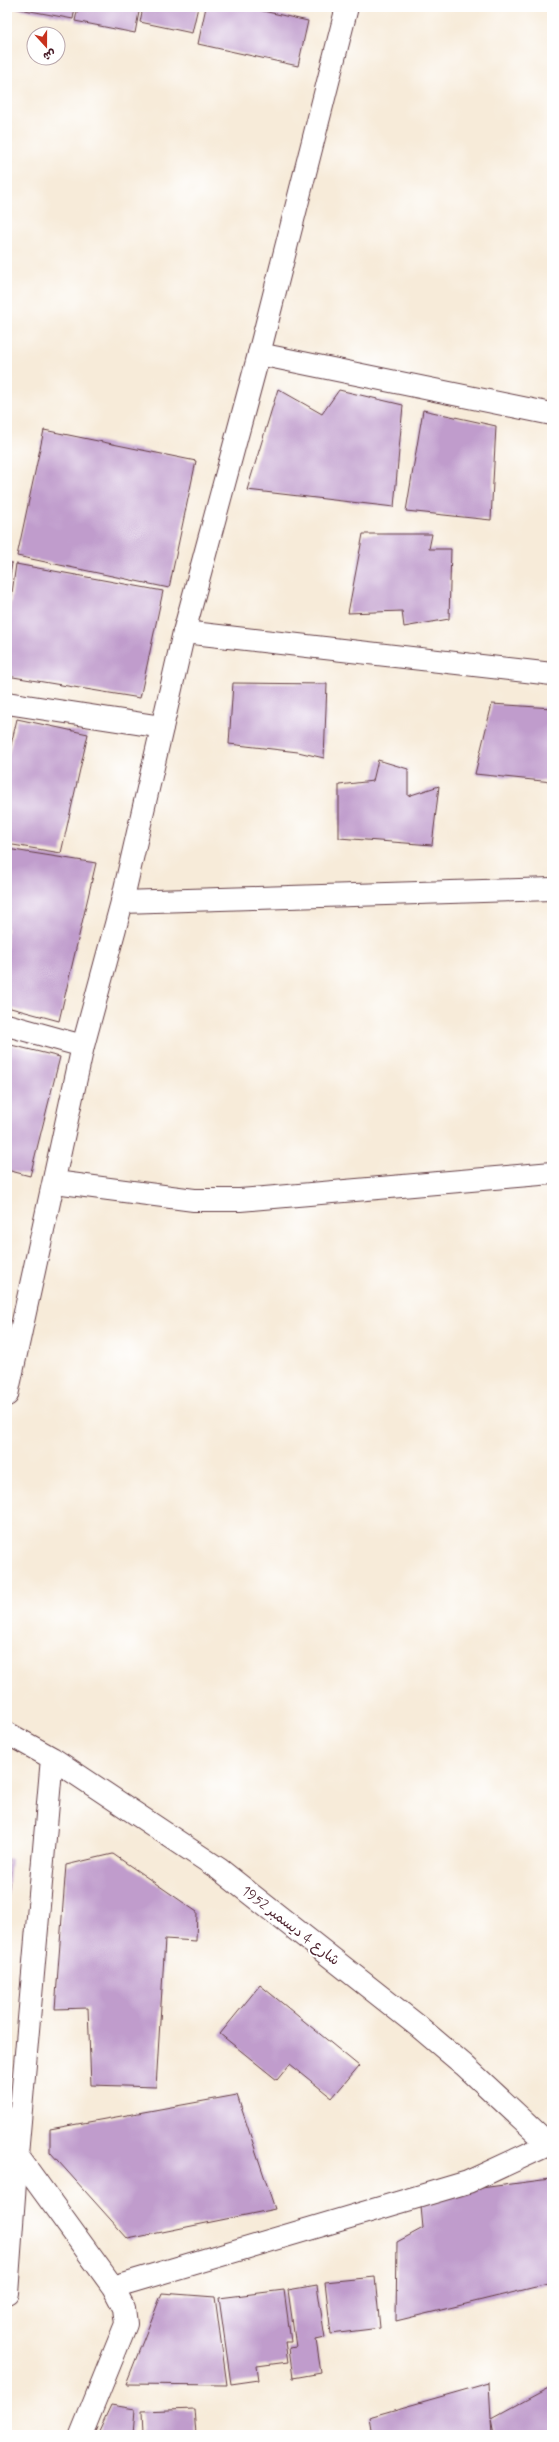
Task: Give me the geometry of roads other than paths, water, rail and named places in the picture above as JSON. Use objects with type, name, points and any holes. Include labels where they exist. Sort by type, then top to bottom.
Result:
[{"type":"street","points":[[7,1396],[55,1182],[83,1046],[122,902],[184,632],[259,354],[347,7]]},
{"type":"street","points":[[259,354],[552,414]]},
{"type":"street","points":[[184,632],[552,674]]},
{"type":"street","points":[[7,704],[162,727]]},
{"type":"street","points":[[122,902],[552,889]]},
{"type":"street","points":[[7,1025],[83,1046]]},
{"type":"street","points":[[55,1182],[194,1200],[240,1200],[552,1173]]},
{"type":"street","name":"شارع 4 ديسمبر 1952","points":[[7,1733],[52,1758],[219,1869],[418,2026],[551,2145]]},
{"type":"street","points":[[7,2293],[17,2155],[52,1758]]},
{"type":"street","points":[[113,2287],[468,2182],[551,2145]]},
{"type":"street","points":[[17,2155],[113,2287],[124,2308],[126,2324],[81,2435]]}]
